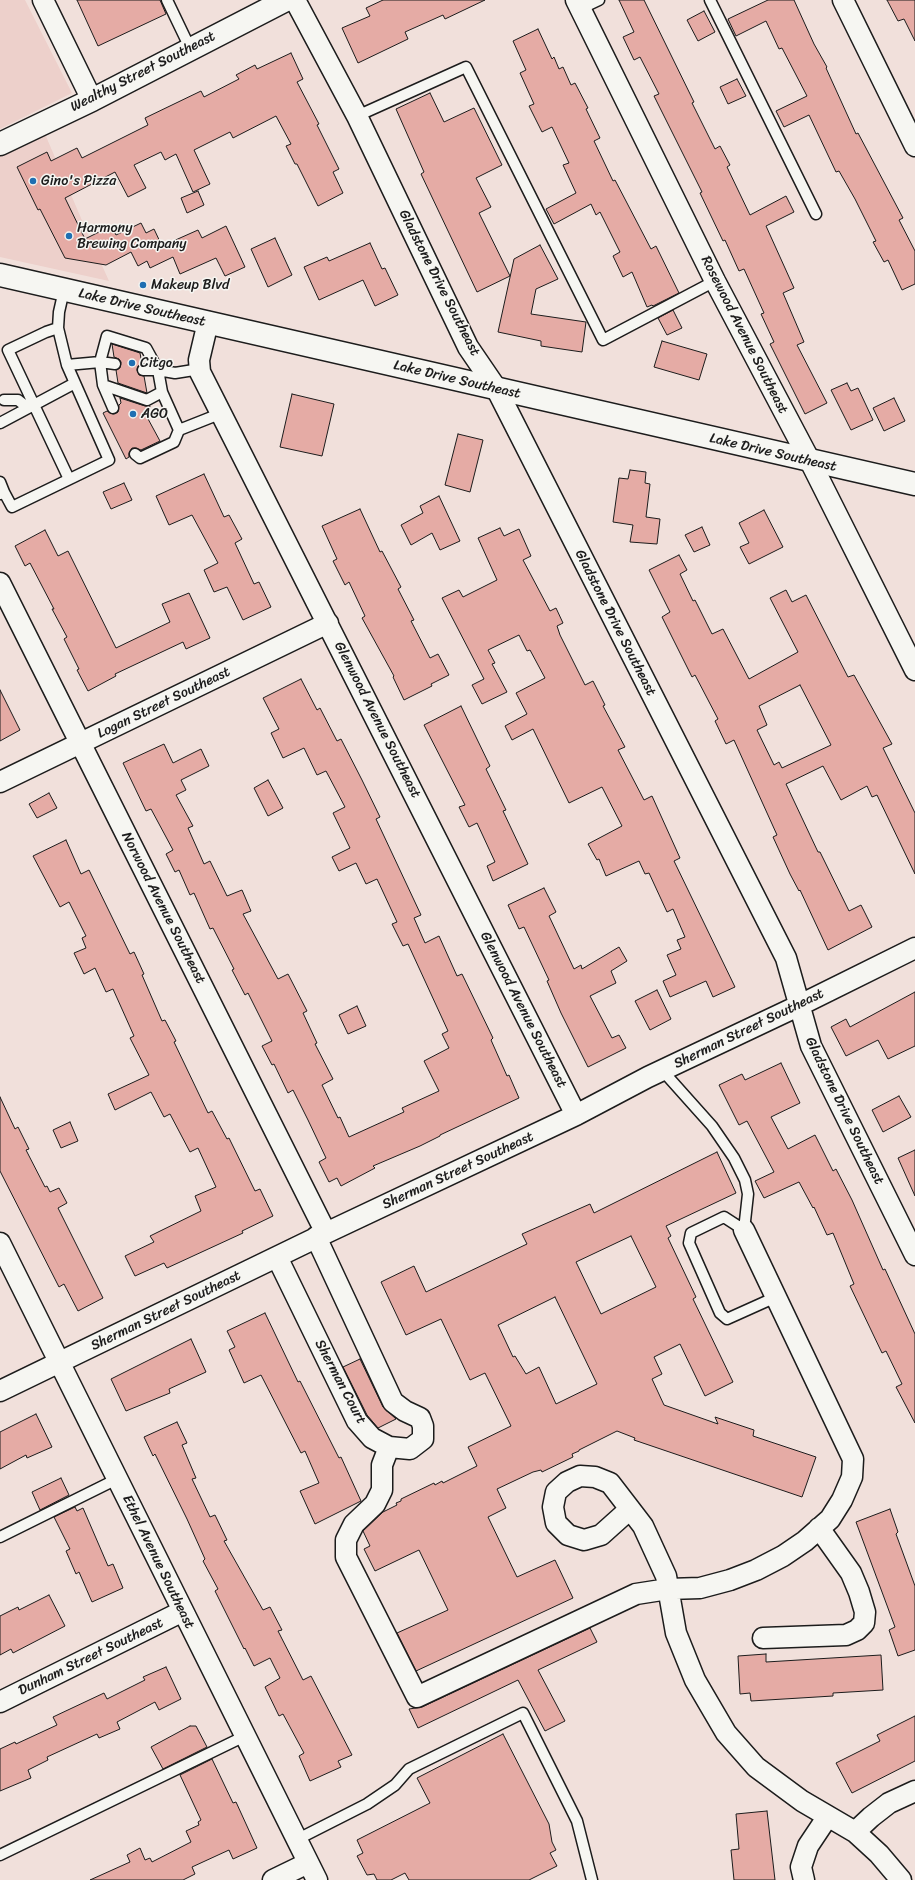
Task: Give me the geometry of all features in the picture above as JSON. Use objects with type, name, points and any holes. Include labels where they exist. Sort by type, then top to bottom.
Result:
[{"type":"main road","name":"Wealthy Street Southeast","points":[[0,144],[92,100],[190,48],[286,0]]},
{"type":"main road","name":"Lake Drive Southeast","points":[[0,275],[915,484]]},
{"type":"street","points":[[43,0],[92,100]]},
{"type":"street","name":"Gladstone Drive Southeast","points":[[295,0],[357,116],[468,347],[496,388],[786,958],[798,1006],[811,1046],[915,1256]]},
{"type":"street","points":[[844,0],[915,146]]},
{"type":"street","name":"Rosewood Avenue Southeast","points":[[578,5],[715,281],[810,461],[915,670]]},
{"type":"street","points":[[200,369],[199,360],[208,322]]},
{"type":"street","name":"Glenwood Avenue Southeast","points":[[200,369],[576,1115]]},
{"type":"street","name":"Norwood Avenue Southeast","points":[[0,583],[81,743],[321,1235]]},
{"type":"street","name":"Logan Street Southeast","points":[[0,782],[328,624]]},
{"type":"street","name":"Sherman Street Southeast","points":[[0,1391],[321,1235],[576,1115],[662,1070],[798,1006],[915,948]]},
{"type":"street","points":[[389,1447],[382,1465],[382,1490],[374,1504],[354,1524],[346,1540],[346,1557],[417,1696],[636,1594],[668,1589],[700,1588],[730,1580],[756,1570],[783,1556],[806,1541],[830,1519],[842,1500],[852,1477],[853,1459],[744,1230]]},
{"type":"street","name":"Sherman Court","points":[[278,1257],[357,1421],[372,1438],[389,1447],[410,1449],[423,1440],[423,1426],[420,1418],[405,1411],[394,1402],[321,1235]]},
{"type":"street","name":"Ethel Avenue Southeast","points":[[0,1243],[312,1872]]},
{"type":"street","points":[[630,1509],[643,1526],[666,1576],[676,1633],[696,1680],[726,1733],[756,1767],[802,1801],[855,1832],[879,1854],[901,1880]]},
{"type":"street","points":[[763,1638],[833,1637],[846,1635],[857,1630],[864,1623],[865,1612],[851,1573],[819,1528]]},
{"type":"street","name":"Dunham Street Southeast","points":[[0,1702],[183,1611]]},
{"type":"street","points":[[855,1832],[870,1817],[889,1804],[915,1791]]},
{"type":"street","points":[[804,1880],[801,1867],[808,1846],[828,1816]]},
{"type":"street","points":[[273,1880],[312,1872]]},
{"type":"lane","points":[[167,0],[190,48]]},
{"type":"lane","points":[[578,5],[599,0]]},
{"type":"lane","points":[[710,0],[816,214]]},
{"type":"lane","points":[[357,116],[466,67],[602,340],[715,281]]},
{"type":"lane","points":[[1,489],[12,507],[109,460],[67,365],[58,328],[59,312],[64,290]]},
{"type":"lane","points":[[58,328],[8,350],[31,406],[69,479]]},
{"type":"lane","points":[[113,408],[103,385],[100,362],[107,336],[146,348],[158,370],[162,392],[179,430]]},
{"type":"lane","points":[[67,365],[100,362],[115,364]]},
{"type":"lane","points":[[143,370],[158,370],[175,373],[200,369]]},
{"type":"lane","points":[[0,423],[75,383]]},
{"type":"lane","points":[[103,385],[147,400],[162,392]]},
{"type":"lane","points":[[4,400],[18,400],[31,406]]},
{"type":"lane","points":[[136,454],[140,458],[174,442],[179,430],[222,413]]},
{"type":"lane","points":[[662,1070],[712,1126],[734,1158],[745,1180],[748,1194],[744,1230],[724,1217],[691,1233],[689,1243],[720,1313],[728,1319],[776,1297]]},
{"type":"lane","points":[[0,1537],[117,1479]]},
{"type":"lane","points":[[296,1840],[367,1804],[395,1785],[410,1769],[523,1713],[577,1821],[592,1880]]},
{"type":"lane","points":[[0,1855],[245,1736]]},
{"type":"shaded area","points":[[0,0],[25,0],[72,93],[0,129]]},
{"type":"shaded area","points":[[45,134],[109,281],[0,257],[0,155]]},
{"type":"building","points":[[77,0],[160,0],[166,14],[98,46]]},
{"type":"building","points":[[383,0],[485,0],[445,19],[443,15],[405,32],[408,39],[358,63],[342,28],[370,16],[366,8]]},
{"type":"building","points":[[619,0],[644,0],[694,102],[692,103],[715,149],[720,146],[730,165],[727,167],[750,215],[786,196],[794,212],[766,226],[794,288],[783,293],[804,342],[797,345],[827,403],[805,414],[770,344],[774,342],[761,314],[764,313],[744,269],[739,271],[725,240],[723,241],[700,193],[702,192],[654,96],[659,94],[640,57],[634,60],[623,37],[634,32]]},
{"type":"building","points":[[768,0],[794,0],[814,44],[827,67],[826,68],[856,134],[858,133],[903,218],[899,220],[915,251],[915,284],[902,290],[888,260],[884,262],[873,242],[876,241],[855,199],[839,171],[836,172],[809,115],[784,127],[776,111],[807,96],[782,48],[779,49],[766,21],[736,36],[728,19]]},
{"type":"building","points":[[887,0],[915,0],[915,41],[904,19],[898,21]]},
{"type":"building","points":[[704,11],[715,32],[698,41],[687,20]]},
{"type":"building","points":[[538,29],[552,59],[554,57],[559,69],[563,67],[571,85],[575,83],[588,108],[586,109],[600,138],[594,141],[613,181],[615,180],[651,249],[656,246],[679,293],[653,306],[647,307],[632,272],[623,277],[613,256],[620,252],[600,212],[596,215],[591,204],[554,224],[546,209],[576,193],[563,165],[569,163],[552,127],[542,132],[529,106],[534,104],[520,73],[526,70],[513,41]]},
{"type":"building","points":[[291,53],[303,79],[297,82],[319,124],[317,125],[339,169],[333,172],[343,193],[318,206],[297,164],[295,164],[286,146],[291,144],[276,116],[233,138],[230,132],[194,150],[210,184],[193,192],[176,154],[165,160],[161,152],[134,165],[146,188],[128,197],[115,172],[65,198],[85,239],[111,226],[116,235],[141,223],[146,233],[154,229],[162,246],[198,230],[202,238],[226,226],[245,267],[225,276],[216,258],[180,274],[173,257],[150,268],[147,261],[138,266],[131,252],[106,265],[65,258],[40,209],[38,210],[17,167],[47,152],[51,161],[77,148],[82,158],[148,125],[145,118],[201,91],[204,97],[239,79],[236,75],[255,65],[257,69]]},
{"type":"building","points":[[737,79],[746,96],[728,104],[720,87]]},
{"type":"building","points":[[430,93],[444,122],[474,108],[502,165],[476,178],[491,207],[479,213],[510,276],[477,292],[421,174],[424,172],[396,109]]},
{"type":"building","points":[[198,191],[204,205],[187,213],[181,198]]},
{"type":"building","points":[[275,238],[292,275],[268,287],[251,249]]},
{"type":"building","points":[[370,243],[382,269],[385,268],[398,295],[375,306],[363,280],[319,300],[304,267],[327,257],[329,261]]},
{"type":"building","points":[[540,245],[558,279],[536,289],[531,314],[586,322],[582,352],[541,346],[541,341],[498,332],[514,259]]},
{"type":"building","points":[[673,310],[682,328],[667,335],[658,318]]},
{"type":"building","points":[[662,341],[707,354],[699,380],[654,367]]},
{"type":"building","points":[[112,344],[140,353],[142,364],[138,366],[137,370],[139,375],[144,376],[147,393],[118,383],[116,370],[120,368],[121,362],[119,359],[114,357]]},
{"type":"building","points":[[847,383],[851,391],[858,388],[873,420],[851,430],[831,390]]},
{"type":"building","points":[[292,394],[334,404],[322,456],[280,447]]},
{"type":"building","points":[[120,398],[145,406],[150,406],[147,417],[160,441],[141,450],[132,448],[129,453],[129,457],[126,459],[103,413],[107,411],[113,414],[118,412],[119,405],[121,403]]},
{"type":"building","points":[[894,398],[905,421],[884,431],[873,408]]},
{"type":"building","points":[[458,434],[483,440],[470,492],[445,485]]},
{"type":"building","points":[[630,470],[646,472],[645,483],[650,484],[646,517],[660,519],[657,544],[630,542],[633,525],[613,522],[619,478],[628,479]]},
{"type":"building","points":[[204,474],[224,517],[229,515],[242,539],[235,543],[254,584],[259,582],[271,607],[243,620],[227,587],[214,592],[204,570],[218,563],[192,515],[169,525],[156,496]]},
{"type":"building","points":[[124,483],[132,500],[111,509],[103,492]]},
{"type":"building","points":[[439,496],[460,541],[440,550],[432,533],[411,545],[401,525],[423,513],[420,506]]},
{"type":"building","points":[[360,509],[380,552],[382,551],[401,587],[398,589],[414,620],[411,621],[430,658],[438,654],[449,675],[431,684],[432,686],[404,700],[393,677],[394,676],[362,618],[365,616],[349,582],[345,585],[333,561],[337,559],[322,526]]},
{"type":"building","points":[[764,510],[783,547],[749,564],[740,547],[749,543],[739,523]]},
{"type":"building","points":[[702,527],[710,545],[694,552],[685,535]]},
{"type":"building","points":[[500,528],[504,536],[519,529],[531,556],[523,560],[550,611],[556,608],[563,623],[557,626],[560,635],[585,685],[593,681],[605,705],[603,706],[625,747],[618,750],[644,800],[652,796],[680,858],[674,861],[735,987],[713,997],[706,981],[670,997],[663,981],[676,975],[667,955],[681,949],[677,940],[685,937],[673,909],[667,912],[649,873],[645,874],[639,861],[606,876],[599,859],[597,860],[588,844],[622,826],[602,787],[569,803],[533,729],[512,740],[505,726],[527,714],[516,693],[545,678],[530,650],[527,651],[519,635],[488,650],[495,663],[492,664],[507,692],[482,704],[472,685],[484,679],[442,598],[459,590],[463,597],[497,580],[478,538]]},
{"type":"building","points":[[45,530],[58,556],[68,551],[116,648],[170,622],[162,604],[189,593],[210,638],[186,649],[183,642],[115,674],[116,676],[88,691],[64,639],[67,637],[52,609],[54,609],[30,563],[25,566],[15,546]]},
{"type":"building","points":[[679,555],[687,570],[680,574],[693,601],[695,600],[712,634],[723,629],[749,679],[798,652],[770,598],[786,590],[792,602],[806,595],[848,677],[854,675],[892,744],[883,748],[915,813],[915,874],[877,795],[872,797],[867,786],[841,800],[823,766],[786,784],[818,852],[820,852],[849,911],[861,905],[872,927],[828,950],[773,837],[777,835],[734,740],[726,744],[715,721],[718,719],[695,675],[692,677],[662,617],[670,612],[649,570]],"holes":[[[800,685],[831,745],[782,768],[779,762],[774,765],[757,730],[767,725],[759,706]]]},
{"type":"building","points":[[301,679],[317,710],[320,708],[337,741],[341,739],[380,817],[376,819],[421,915],[414,918],[425,943],[439,936],[457,976],[462,974],[493,1038],[491,1040],[507,1076],[509,1075],[519,1098],[420,1146],[373,1166],[375,1168],[341,1186],[337,1178],[329,1182],[319,1162],[326,1158],[308,1120],[293,1090],[288,1093],[274,1064],[272,1065],[262,1046],[272,1041],[248,993],[245,995],[232,970],[234,969],[213,928],[210,929],[194,893],[190,895],[179,870],[175,872],[166,854],[173,850],[151,809],[146,811],[123,763],[164,744],[173,763],[201,749],[209,766],[181,780],[186,790],[176,795],[193,826],[188,828],[204,864],[210,861],[227,896],[242,890],[251,911],[243,914],[278,979],[288,974],[307,1011],[303,1013],[317,1043],[315,1044],[333,1079],[322,1085],[338,1118],[340,1117],[349,1137],[404,1112],[402,1108],[439,1091],[424,1061],[449,1048],[442,1034],[448,1031],[408,944],[403,946],[392,924],[397,922],[377,879],[366,884],[356,863],[339,871],[332,857],[350,848],[333,813],[345,807],[326,771],[317,775],[304,748],[283,758],[271,733],[279,729],[263,698]]},
{"type":"building","points":[[0,690],[20,730],[0,741]]},
{"type":"building","points":[[461,706],[490,766],[486,769],[506,810],[503,811],[528,864],[493,881],[487,866],[495,862],[477,823],[469,827],[459,807],[465,805],[424,725]]},
{"type":"building","points":[[268,780],[283,808],[268,816],[254,788]]},
{"type":"building","points":[[49,793],[57,808],[37,818],[29,804]]},
{"type":"building","points":[[66,840],[81,874],[89,870],[130,954],[134,952],[144,974],[142,975],[162,1021],[165,1020],[176,1041],[174,1042],[208,1113],[212,1111],[227,1139],[229,1138],[255,1191],[260,1189],[273,1216],[242,1231],[243,1233],[167,1268],[164,1263],[135,1276],[125,1256],[154,1242],[150,1236],[201,1211],[195,1196],[216,1187],[198,1148],[190,1152],[170,1114],[164,1117],[151,1092],[115,1110],[108,1094],[149,1075],[130,1038],[134,1036],[113,989],[106,992],[95,968],[84,974],[74,953],[86,948],[82,938],[86,936],[69,902],[60,907],[33,856]]},
{"type":"building","points":[[544,888],[556,912],[549,916],[574,969],[581,965],[582,969],[619,947],[627,961],[611,971],[616,983],[590,996],[612,1038],[619,1035],[626,1048],[588,1067],[561,1013],[547,981],[549,980],[524,927],[519,929],[508,905]]},
{"type":"building","points":[[657,990],[671,1019],[650,1030],[635,1001]]},
{"type":"building","points":[[915,992],[915,1046],[888,1059],[878,1040],[846,1056],[831,1027],[846,1019],[850,1027]]},
{"type":"building","points":[[357,1006],[366,1026],[348,1034],[339,1015]]},
{"type":"building","points":[[781,1063],[800,1103],[771,1117],[788,1149],[815,1135],[833,1171],[836,1169],[852,1200],[883,1270],[885,1269],[915,1334],[915,1423],[896,1387],[902,1384],[886,1351],[882,1353],[850,1286],[854,1284],[833,1233],[827,1235],[814,1207],[813,1208],[799,1182],[764,1198],[755,1181],[774,1172],[747,1121],[739,1125],[719,1085],[742,1074],[745,1080]]},
{"type":"building","points":[[899,1096],[911,1117],[883,1132],[872,1110]]},
{"type":"building","points":[[0,1097],[15,1129],[18,1127],[29,1149],[26,1150],[45,1187],[47,1186],[50,1192],[59,1188],[67,1203],[58,1208],[103,1298],[78,1311],[64,1284],[59,1287],[0,1171]]},
{"type":"building","points":[[70,1122],[78,1141],[61,1148],[53,1130]]},
{"type":"building","points":[[915,1150],[915,1196],[898,1158]]},
{"type":"building","points":[[717,1152],[736,1193],[666,1226],[671,1236],[668,1238],[696,1297],[693,1299],[733,1382],[705,1396],[680,1344],[654,1357],[662,1374],[652,1379],[664,1405],[718,1424],[715,1417],[754,1430],[753,1436],[816,1457],[802,1497],[634,1440],[635,1438],[617,1431],[572,1454],[573,1457],[542,1472],[541,1470],[533,1472],[497,1489],[506,1508],[488,1517],[517,1577],[555,1560],[573,1598],[416,1671],[397,1633],[448,1610],[419,1550],[375,1571],[364,1549],[370,1546],[363,1531],[383,1512],[397,1505],[396,1503],[401,1501],[401,1499],[434,1483],[435,1485],[442,1481],[443,1483],[477,1466],[468,1447],[511,1426],[485,1373],[470,1380],[441,1319],[406,1335],[381,1282],[414,1266],[426,1292],[527,1244],[522,1234],[590,1204],[594,1213]],"holes":[[[631,1236],[656,1287],[601,1314],[576,1262]],[[555,1297],[597,1384],[556,1404],[539,1367],[526,1374],[515,1356],[513,1357],[498,1325]]]},
{"type":"building","points":[[265,1313],[298,1382],[300,1381],[339,1458],[341,1457],[361,1501],[315,1524],[300,1491],[319,1483],[305,1451],[301,1453],[261,1375],[244,1383],[229,1350],[235,1347],[227,1331]]},
{"type":"building","points":[[191,1339],[206,1372],[169,1389],[170,1393],[126,1411],[111,1379]]},
{"type":"building","points":[[360,1359],[383,1407],[396,1419],[378,1428],[367,1415],[343,1367]]},
{"type":"building","points":[[36,1414],[52,1447],[27,1458],[26,1455],[0,1469],[0,1432]]},
{"type":"building","points":[[177,1422],[187,1443],[182,1445],[196,1478],[192,1479],[210,1517],[215,1515],[227,1540],[224,1541],[263,1610],[270,1607],[282,1630],[278,1631],[303,1680],[311,1676],[352,1755],[338,1761],[341,1767],[310,1781],[299,1756],[304,1753],[283,1714],[279,1716],[265,1687],[280,1678],[270,1658],[254,1666],[245,1648],[244,1649],[215,1591],[218,1589],[203,1561],[205,1559],[187,1519],[155,1454],[153,1456],[144,1437]]},
{"type":"building","points":[[61,1478],[69,1495],[40,1510],[32,1492]]},
{"type":"building","points":[[75,1507],[77,1511],[83,1508],[108,1566],[113,1564],[123,1588],[92,1602],[79,1572],[76,1574],[66,1551],[70,1549],[54,1517]]},
{"type":"building","points":[[890,1509],[898,1532],[896,1534],[915,1586],[915,1650],[898,1656],[889,1630],[895,1627],[856,1522]]},
{"type":"building","points":[[49,1595],[65,1626],[13,1653],[11,1649],[0,1655],[0,1616],[18,1607],[19,1610]]},
{"type":"building","points":[[590,1628],[597,1642],[538,1670],[565,1721],[545,1731],[518,1680],[418,1728],[409,1709],[422,1707]]},
{"type":"building","points":[[766,1654],[766,1662],[881,1655],[883,1690],[833,1693],[833,1696],[751,1701],[750,1693],[740,1694],[738,1656]]},
{"type":"building","points":[[166,1667],[181,1699],[159,1710],[155,1702],[117,1722],[120,1729],[99,1738],[97,1734],[47,1757],[48,1760],[28,1770],[31,1778],[0,1791],[0,1749],[15,1742],[16,1744],[57,1725],[53,1717],[104,1693],[107,1699],[145,1680],[143,1677]]},
{"type":"building","points":[[915,1716],[915,1761],[852,1793],[836,1763],[880,1741],[877,1735]]},
{"type":"building","points":[[190,1726],[196,1726],[207,1747],[163,1769],[151,1747]]},
{"type":"building","points":[[503,1734],[549,1824],[552,1842],[556,1850],[550,1853],[557,1866],[529,1880],[409,1880],[405,1873],[391,1880],[377,1880],[374,1874],[367,1875],[357,1856],[363,1853],[357,1840],[430,1803],[417,1778]]},
{"type":"building","points":[[212,1759],[233,1803],[236,1802],[257,1848],[233,1859],[229,1850],[192,1867],[195,1874],[183,1880],[90,1880],[130,1862],[127,1855],[140,1848],[145,1860],[150,1858],[152,1862],[191,1842],[186,1831],[199,1825],[198,1822],[201,1820],[180,1775]]},
{"type":"building","points":[[767,1811],[775,1880],[734,1880],[731,1850],[739,1849],[736,1814]]},
{"type":"place","name":"Gino's Pizza","points":[[33,181]]},
{"type":"place","name":"Harmony Brewing Company","points":[[69,236]]},
{"type":"place","name":"Makeup Blvd","points":[[143,285]]},
{"type":"place","name":"Citgo","points":[[132,363]]},
{"type":"place","name":"AGO","points":[[133,414]]}]
